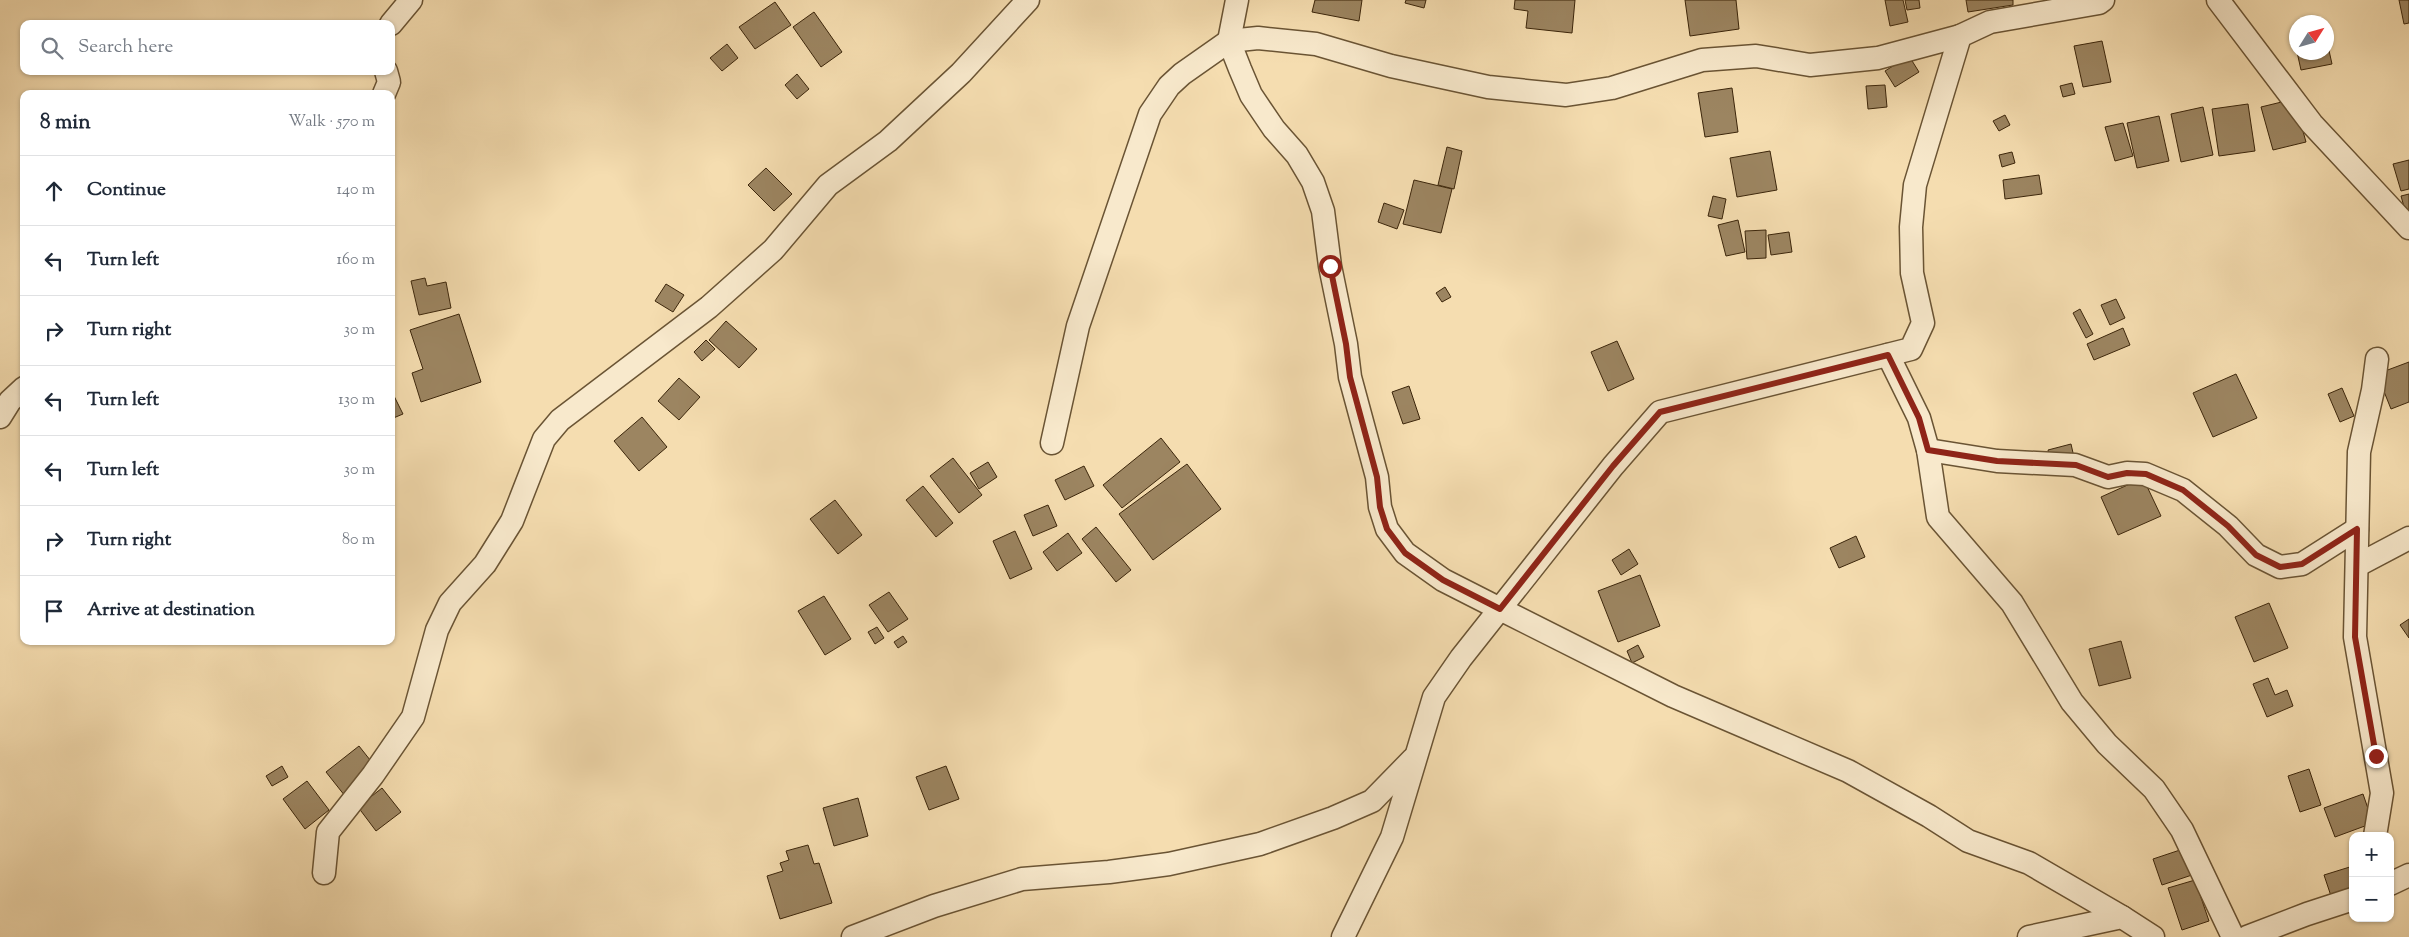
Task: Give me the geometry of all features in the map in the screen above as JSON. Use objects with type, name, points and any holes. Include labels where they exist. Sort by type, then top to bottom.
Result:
[{"type":"street","points":[[394,20],[411,0]]},
{"type":"street","points":[[324,873],[328,832],[373,775],[413,717],[437,630],[450,603],[485,564],[512,521],[544,439],[560,420],[708,307],[774,250],[828,185],[888,141],[961,73],[1028,0]]},
{"type":"street","points":[[1237,0],[1229,41],[1251,95],[1274,129],[1297,156],[1313,182],[1323,211],[1330,266],[1346,344],[1350,377],[1377,477],[1380,507],[1387,529],[1405,553],[1443,580],[1674,696],[1848,771],[1929,816],[1968,841],[2029,863],[2153,937]]},
{"type":"street","points":[[1052,443],[1078,326],[1150,114],[1169,86],[1182,74],[1229,41],[1258,38],[1316,44],[1391,66],[1488,87],[1566,95],[1612,88],[1702,60],[1756,56],[1810,65],[1878,58],[1960,36],[1990,22],[2066,5],[2099,3],[2103,0]]},
{"type":"street","points":[[2218,0],[2312,124],[2409,228]]},
{"type":"street","points":[[1343,937],[1392,837],[1434,697],[1500,609],[1613,466],[1660,412],[1911,349],[1923,323],[1912,273],[1911,227],[1915,185],[1960,36]]},
{"type":"street","points":[[386,90],[389,82],[387,75]]},
{"type":"street","points":[[1888,355],[1919,418],[1928,450],[1938,517],[2012,603],[2072,702],[2107,744],[2154,789],[2182,830],[2233,937]]},
{"type":"street","points":[[2376,832],[2382,793],[2355,637],[2359,452],[2373,390],[2377,359]]},
{"type":"street","points":[[0,417],[10,401],[20,392]]},
{"type":"street","points":[[1928,450],[1997,461],[2076,465],[2108,477],[2127,473],[2146,474],[2183,490],[2228,526],[2256,555],[2280,567],[2302,564],[2357,529]]},
{"type":"street","points":[[2358,565],[2409,538]]},
{"type":"street","points":[[853,937],[934,906],[1022,879],[1109,872],[1169,864],[1260,844],[1333,818],[1372,801],[1416,756]]},
{"type":"street","points":[[2394,882],[2409,875]]},
{"type":"street","points":[[2247,937],[2349,900]]},
{"type":"street","points":[[2029,937],[2122,917]]},
{"type":"building","points":[[1315,0],[1362,0],[1359,21],[1312,12]]},
{"type":"building","points":[[1406,0],[1426,0],[1424,8],[1405,3]]},
{"type":"building","points":[[1515,0],[1575,0],[1572,33],[1526,28],[1528,11],[1514,9]]},
{"type":"building","points":[[1685,0],[1736,0],[1739,29],[1690,36]]},
{"type":"building","points":[[1885,0],[1903,0],[1908,22],[1890,26]]},
{"type":"building","points":[[1905,0],[1919,0],[1920,8],[1907,10]]},
{"type":"building","points":[[1966,0],[2013,0],[2013,5],[1968,12]]},
{"type":"building","points":[[2399,0],[2409,0],[2409,23],[2404,24]]},
{"type":"building","points":[[775,2],[791,25],[755,49],[739,27]]},
{"type":"building","points":[[814,12],[842,52],[821,67],[793,27]]},
{"type":"building","points":[[2102,41],[2111,82],[2083,87],[2074,46]]},
{"type":"building","points":[[727,44],[738,58],[722,71],[710,58]]},
{"type":"building","points":[[1909,56],[1919,72],[1895,87],[1885,71]]},
{"type":"building","points":[[2299,60],[2331,60],[2332,64],[2301,70]]},
{"type":"building","points":[[797,74],[809,89],[797,99],[785,85]]},
{"type":"building","points":[[2072,83],[2075,94],[2063,97],[2060,86]]},
{"type":"building","points":[[1885,85],[1887,107],[1868,109],[1866,86]]},
{"type":"building","points":[[1732,88],[1738,132],[1705,137],[1698,93]]},
{"type":"building","points":[[2294,99],[2306,142],[2273,150],[2261,107]]},
{"type":"building","points":[[2248,104],[2255,151],[2219,156],[2212,109]]},
{"type":"building","points":[[2203,107],[2213,155],[2181,162],[2171,114]]},
{"type":"building","points":[[2005,115],[2010,125],[1999,131],[1993,121]]},
{"type":"building","points":[[2159,116],[2169,161],[2137,168],[2127,123]]},
{"type":"building","points":[[2123,123],[2133,156],[2115,161],[2105,127]]},
{"type":"building","points":[[1447,147],[1462,151],[1454,189],[1438,185]]},
{"type":"building","points":[[1770,151],[1777,190],[1737,197],[1730,158]]},
{"type":"building","points":[[2012,152],[2015,163],[2002,167],[1999,155]]},
{"type":"building","points":[[2409,160],[2409,189],[2401,191],[2393,164]]},
{"type":"building","points":[[766,168],[792,194],[774,211],[748,185]]},
{"type":"building","points":[[2039,175],[2042,194],[2005,199],[2003,180]]},
{"type":"building","points":[[1414,180],[1452,189],[1441,233],[1403,224]]},
{"type":"building","points":[[2409,194],[2409,221],[2408,221],[2401,196]]},
{"type":"building","points":[[1713,196],[1726,199],[1722,219],[1708,216]]},
{"type":"building","points":[[1384,203],[1404,210],[1397,229],[1378,222]]},
{"type":"building","points":[[1738,220],[1745,252],[1726,256],[1718,225]]},
{"type":"building","points":[[1766,230],[1766,258],[1747,259],[1745,231]]},
{"type":"building","points":[[1789,232],[1792,252],[1771,255],[1768,235]]},
{"type":"building","points":[[425,278],[427,286],[446,282],[451,308],[419,315],[411,281]]},
{"type":"building","points":[[666,284],[684,295],[673,312],[655,301]]},
{"type":"building","points":[[1445,287],[1451,297],[1442,302],[1436,293]]},
{"type":"building","points":[[2116,299],[2125,318],[2110,325],[2101,305]]},
{"type":"building","points":[[2080,309],[2093,334],[2086,338],[2073,313]]},
{"type":"building","points":[[459,314],[481,382],[421,402],[412,373],[423,369],[410,330]]},
{"type":"building","points":[[726,321],[757,349],[739,368],[709,340]]},
{"type":"building","points":[[2123,328],[2130,345],[2094,360],[2087,344]]},
{"type":"building","points":[[706,340],[715,349],[702,361],[694,352]]},
{"type":"building","points":[[1617,341],[1634,379],[1608,391],[1591,352]]},
{"type":"building","points":[[2409,362],[2409,402],[2391,409],[2377,374]]},
{"type":"building","points":[[2236,374],[2257,418],[2213,437],[2193,393]]},
{"type":"building","points":[[679,378],[700,397],[679,420],[658,401]]},
{"type":"building","points":[[1409,386],[1420,419],[1403,424],[1392,392]]},
{"type":"building","points":[[2342,388],[2354,416],[2340,422],[2328,394]]},
{"type":"building","points":[[395,398],[403,414],[395,417]]},
{"type":"building","points":[[642,417],[667,447],[639,471],[614,441]]},
{"type":"building","points":[[1161,438],[1180,462],[1122,508],[1103,485]]},
{"type":"building","points":[[2071,444],[2076,466],[2053,471],[2048,450]]},
{"type":"building","points":[[953,458],[982,495],[959,513],[930,476]]},
{"type":"building","points":[[988,462],[997,477],[979,489],[970,473]]},
{"type":"building","points":[[1187,464],[1221,509],[1153,560],[1119,514]]},
{"type":"building","points":[[1084,466],[1094,486],[1065,500],[1055,480]]},
{"type":"building","points":[[2143,478],[2161,516],[2118,535],[2101,497]]},
{"type":"building","points":[[923,486],[953,523],[936,537],[906,500]]},
{"type":"building","points":[[835,500],[862,535],[838,554],[810,519]]},
{"type":"building","points":[[1048,505],[1057,526],[1033,536],[1024,515]]},
{"type":"building","points":[[1096,527],[1131,570],[1116,582],[1082,539]]},
{"type":"building","points":[[1015,531],[1032,569],[1010,579],[993,541]]},
{"type":"building","points":[[1068,533],[1082,553],[1057,571],[1043,552]]},
{"type":"building","points":[[1856,536],[1865,557],[1839,568],[1830,548]]},
{"type":"building","points":[[1629,549],[1638,564],[1621,575],[1612,560]]},
{"type":"building","points":[[1640,575],[1660,626],[1618,642],[1598,591]]},
{"type":"building","points":[[889,592],[908,619],[888,632],[869,605]]},
{"type":"building","points":[[824,596],[851,639],[825,655],[798,611]]},
{"type":"building","points":[[2269,603],[2288,648],[2254,662],[2235,617]]},
{"type":"building","points":[[2409,619],[2409,638],[2400,625]]},
{"type":"building","points":[[877,627],[884,638],[875,644],[868,632]]},
{"type":"building","points":[[903,636],[907,642],[898,648],[894,642]]},
{"type":"building","points":[[2121,641],[2131,678],[2099,686],[2089,649]]},
{"type":"building","points":[[1638,645],[1644,657],[1632,663],[1627,651]]},
{"type":"building","points":[[2268,678],[2275,695],[2287,690],[2293,706],[2267,717],[2253,684]]},
{"type":"building","points":[[359,746],[378,770],[345,796],[326,772]]},
{"type":"building","points":[[282,766],[288,777],[272,786],[266,776]]},
{"type":"building","points":[[946,766],[959,799],[929,810],[916,777]]},
{"type":"building","points":[[2309,769],[2321,805],[2300,812],[2288,776]]},
{"type":"building","points":[[307,781],[329,810],[305,829],[283,799]]},
{"type":"building","points":[[382,788],[401,812],[376,831],[358,807]]},
{"type":"building","points":[[2363,794],[2373,823],[2335,837],[2324,808]]},
{"type":"building","points":[[858,798],[868,836],[834,846],[823,808]]},
{"type":"building","points":[[808,845],[814,864],[819,863],[832,903],[780,919],[767,876],[783,871],[780,863],[789,860],[786,851]]},
{"type":"building","points":[[2189,847],[2198,873],[2162,885],[2153,859]]},
{"type":"building","points":[[2349,867],[2349,893],[2332,899],[2324,875]]},
{"type":"building","points":[[2195,880],[2209,921],[2182,930],[2168,888]]},
{"type":"route","points":[[1330,266],[1346,344],[1350,377],[1377,477],[1380,507],[1387,529],[1405,553],[1443,580],[1500,609],[1613,466],[1660,412],[1888,355],[1919,418],[1928,450],[1997,461],[2046,465],[2076,465],[2108,477],[2127,473],[2146,474],[2183,490],[2228,526],[2256,555],[2280,567],[2302,564],[2357,529],[2358,565],[2355,637],[2367,714],[2376,756]]}]
